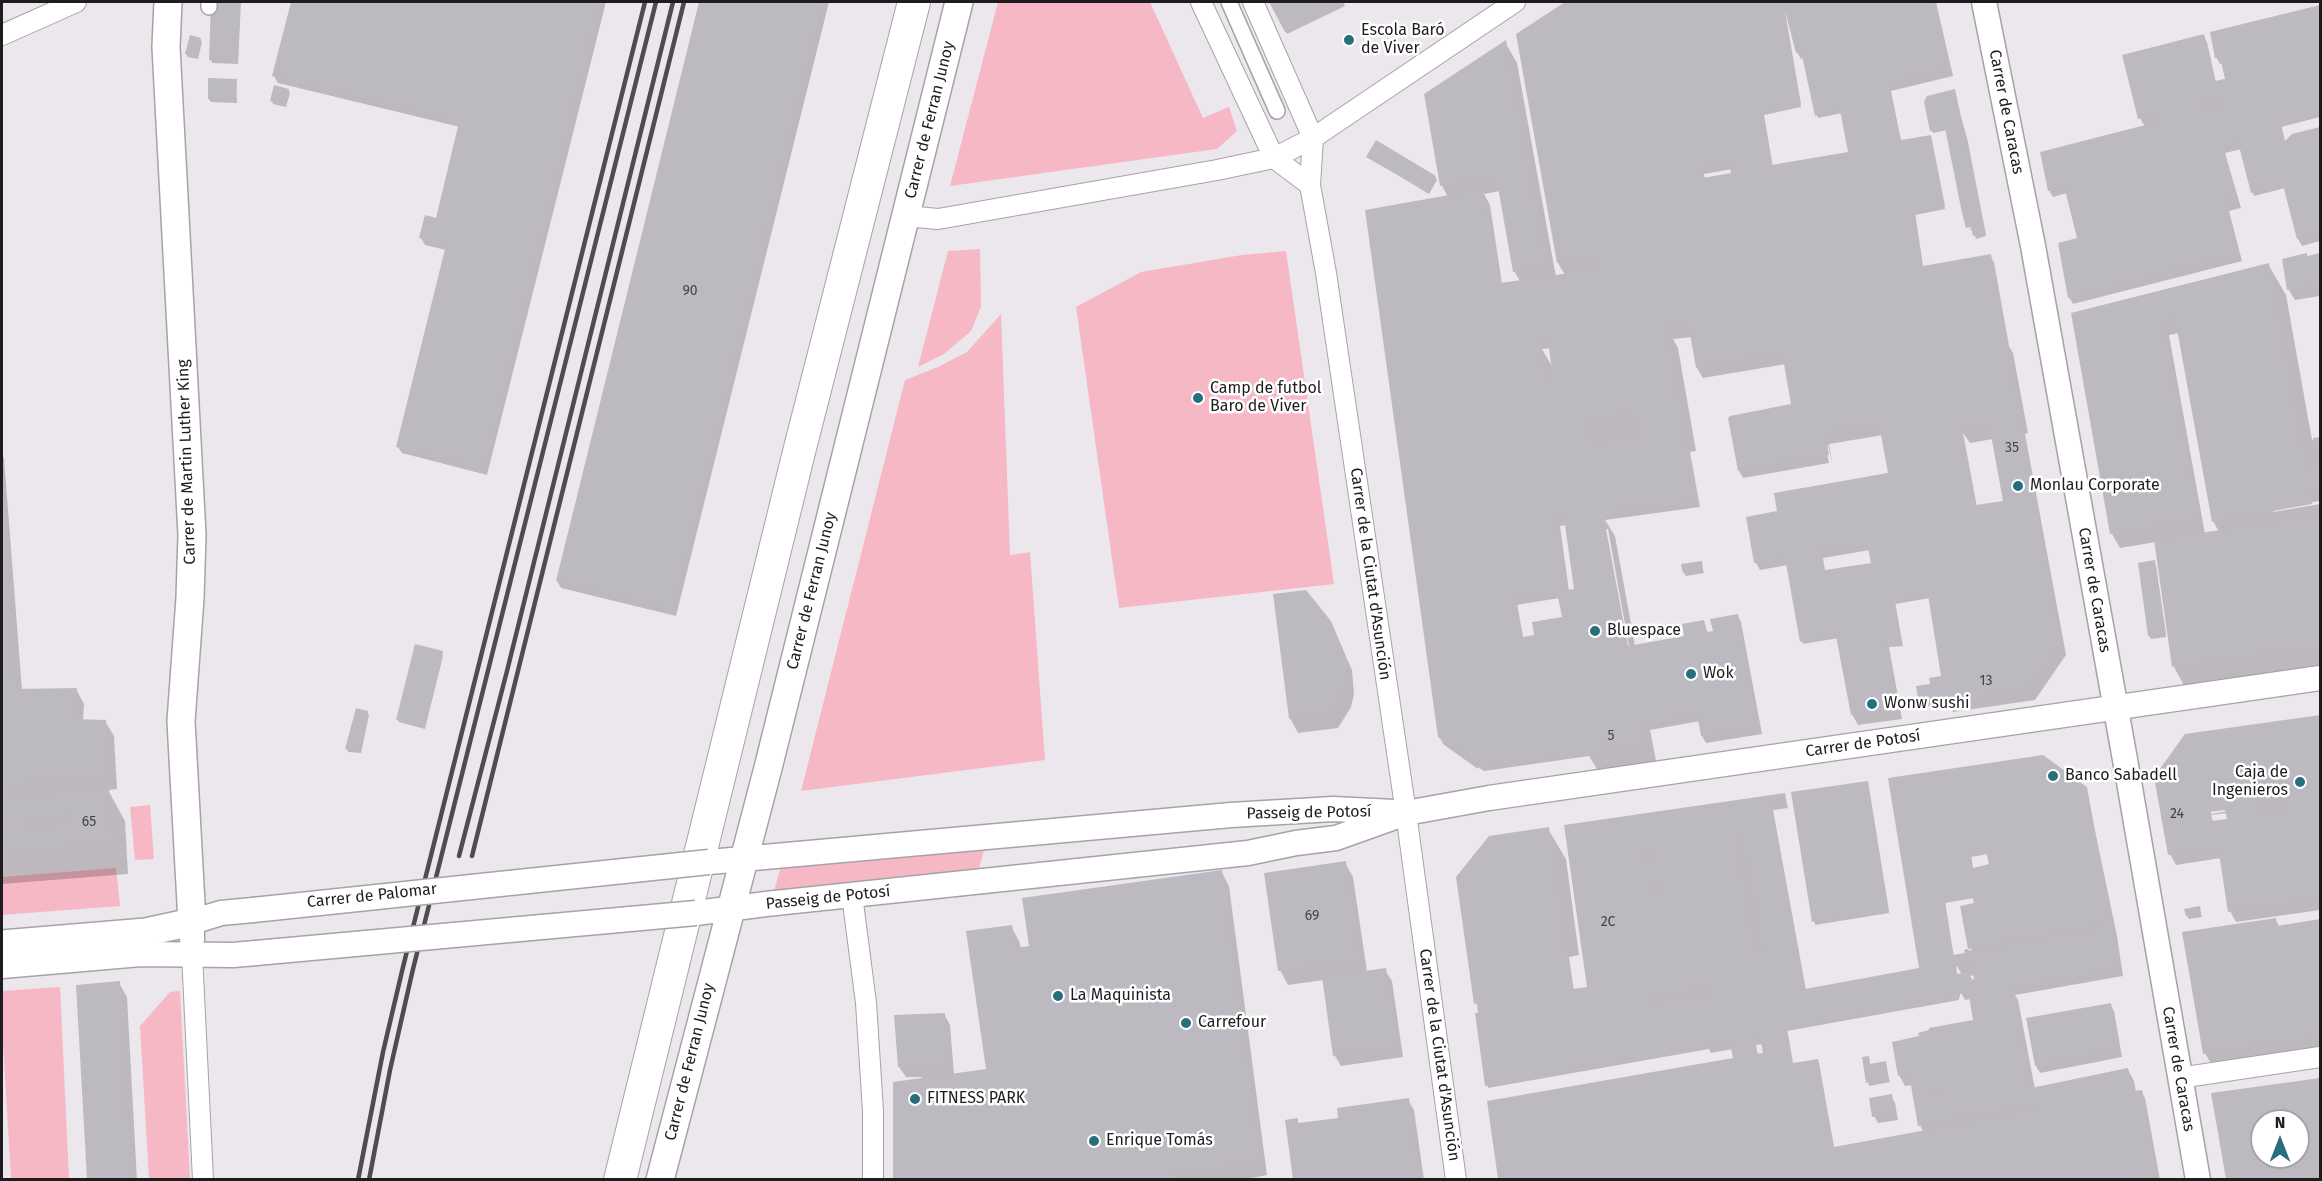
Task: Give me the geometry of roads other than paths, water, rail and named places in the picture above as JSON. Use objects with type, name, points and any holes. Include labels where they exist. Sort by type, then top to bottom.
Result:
[{"type":"highway","points":[[620,1179],[793,474],[914,2]]},
{"type":"main road","name":"Carrer de Martin Luther King","points":[[168,2],[166,47],[192,535],[191,587],[181,721],[192,922]]},
{"type":"main road","name":"Carrer de Ferran Junoy","points":[[660,1179],[729,909],[744,859],[959,2]]},
{"type":"main road","name":"Carrer de Palomar","points":[[2,944],[146,932],[192,922]]},
{"type":"street","points":[[2,35],[76,2]]},
{"type":"street","points":[[1201,2],[1274,158],[1310,185]]},
{"type":"street","points":[[1229,2],[1277,111]]},
{"type":"street","points":[[1253,2],[1313,138]]},
{"type":"street","points":[[906,216],[938,219],[1274,158],[1313,138],[1515,2]]},
{"type":"street","name":"Carrer de Caracas","points":[[1984,2],[2030,234],[2198,1179]]},
{"type":"street","name":"Carrer de la Ciutat d'Asunción","points":[[1313,138],[1310,185],[1326,273],[1406,813],[1456,1179]]},
{"type":"street","name":"Carrer de Potosí","points":[[1406,813],[1499,796],[2320,678]]},
{"type":"street","name":"Passeig de Potosí","points":[[744,859],[1231,815],[1333,809],[1406,813]]},
{"type":"street","name":"Passeig de Potosí","points":[[729,909],[1248,853],[1336,838],[1406,813]]},
{"type":"street","name":"Carrer de Palomar","points":[[192,922],[221,913],[744,859]]},
{"type":"street","points":[[852,895],[867,1015],[873,1111],[873,1179]]},
{"type":"street","points":[[2,966],[141,954],[233,955],[729,909]]},
{"type":"street","points":[[192,922],[203,1179]]},
{"type":"street","points":[[2180,1078],[2320,1057]]},
{"type":"railway","points":[[358,1180],[383,1052],[403,967],[645,2]]},
{"type":"railway","points":[[369,1180],[390,1070],[413,969],[656,2]]},
{"type":"railway","points":[[459,856],[673,2]]},
{"type":"railway","points":[[472,856],[684,2]]},
{"type":"place","name":"Escola Baró de Viver","points":[[1349,40]]},
{"type":"place","name":"Camp de futbol Baro de Viver","points":[[1198,398]]},
{"type":"place","name":"Monlau Corporate","points":[[2018,486]]},
{"type":"place","name":"Bluespace","points":[[1595,631]]},
{"type":"place","name":"Wok","points":[[1691,674]]},
{"type":"place","name":"Wonw sushi","points":[[1872,704]]},
{"type":"place","name":"Banco Sabadell","points":[[2053,776]]},
{"type":"place","name":"Caja de Ingenieros","points":[[2300,782]]},
{"type":"place","name":"La Maquinista","points":[[1058,996]]},
{"type":"place","name":"Carrefour","points":[[1186,1023]]},
{"type":"place","name":"FITNESS PARK","points":[[915,1099]]},
{"type":"place","name":"Enrique Tomás","points":[[1094,1141]]}]
